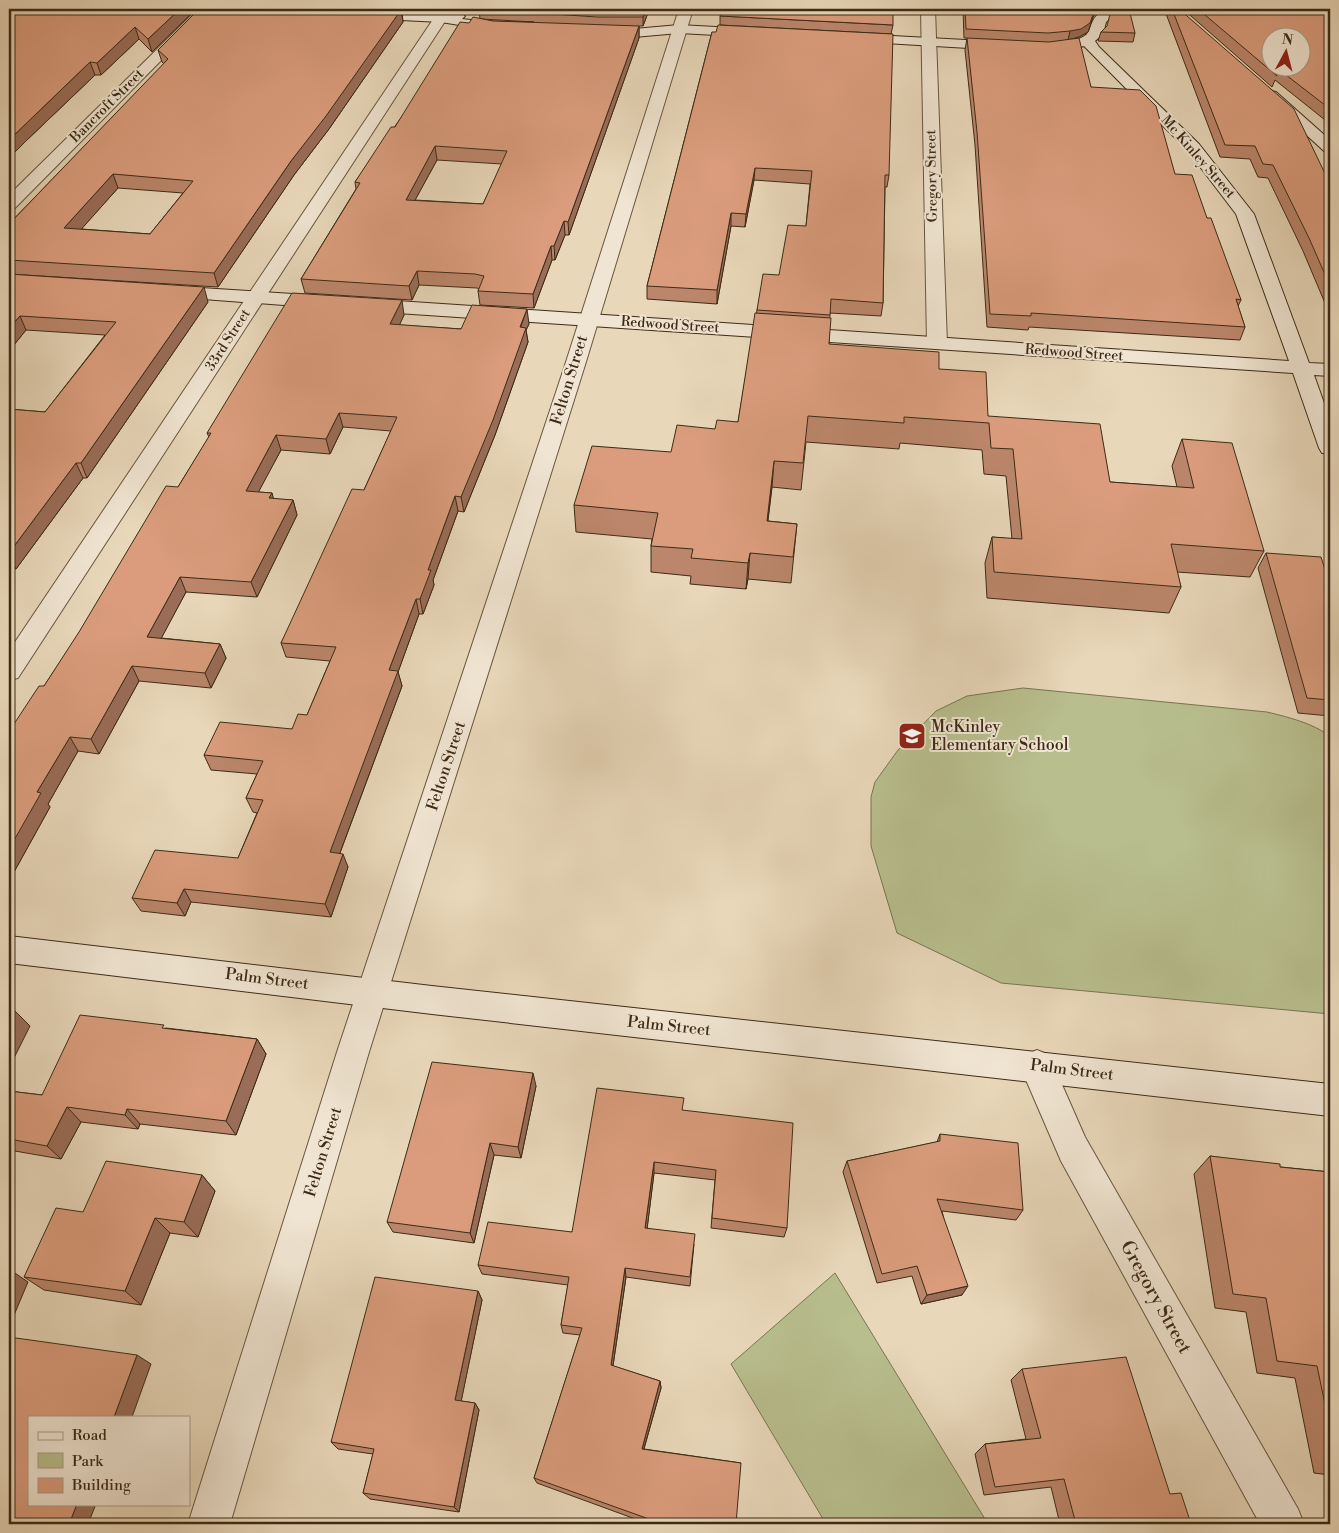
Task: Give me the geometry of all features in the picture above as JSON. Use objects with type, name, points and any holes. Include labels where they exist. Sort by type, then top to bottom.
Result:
[{"type":"street","name":"Bancroft Street","points":[[9,204],[205,9]]},
{"type":"street","name":"Gregory Street","points":[[928,9],[937,344]]},
{"type":"street","points":[[843,37],[1046,48],[1070,46],[1088,40],[1096,34],[1100,20],[1114,9]]},
{"type":"street","points":[[356,14],[443,13],[505,15]]},
{"type":"street","points":[[443,13],[461,23],[512,28]]},
{"type":"street","name":"33rd Street","points":[[9,671],[443,13]]},
{"type":"street","points":[[597,19],[660,25],[683,19],[766,34]]},
{"type":"street","points":[[585,31],[634,33],[683,19]]},
{"type":"street","name":"Felton Street","points":[[209,1524],[373,992],[683,19]]},
{"type":"street","name":"Mc Kinley Street","points":[[1088,40],[1093,49],[1142,94],[1224,183],[1245,214],[1330,448]]},
{"type":"street","points":[[1258,84],[1330,148]]},
{"type":"street","name":"Redwood Street","points":[[150,291],[1330,370]]},
{"type":"street","name":"Palm Street","points":[[9,949],[1330,1100]]},
{"type":"street","name":"Gregory Street","points":[[1037,1066],[1074,1149],[1283,1524]]},
{"type":"green space","points":[[1023,688],[1267,712],[1308,724],[1330,736],[1330,1014],[1001,983],[897,933],[871,846],[871,797],[875,782],[898,750],[936,711],[967,696]]},
{"type":"green space","points":[[835,1273],[988,1524],[826,1524],[731,1364]]},
{"type":"building","points":[[9,9],[180,9],[148,39],[135,27],[97,63],[90,62],[9,140]]},
{"type":"building","points":[[199,9],[401,10],[326,116],[291,161],[214,273],[9,260],[9,224],[168,59],[158,50]],"holes":[[[113,174],[193,181],[150,234],[64,228]]]},
{"type":"building","points":[[479,9],[646,9],[643,17],[597,17]]},
{"type":"building","points":[[722,9],[893,9],[893,25],[720,16]]},
{"type":"building","points":[[965,9],[1095,9],[1090,23],[1081,29],[1048,33],[966,29]]},
{"type":"building","points":[[1115,9],[1129,9],[1135,33],[1101,32],[1107,26],[1110,14]]},
{"type":"building","points":[[1172,9],[1179,9],[1294,109],[1330,184],[1330,286],[1273,165],[1263,164],[1255,146],[1225,145]]},
{"type":"building","points":[[1198,9],[1330,9],[1330,109],[1290,78],[1312,78],[1312,28],[1262,28],[1262,63]]},
{"type":"building","points":[[473,17],[493,21],[639,26],[568,222],[564,221],[554,246],[551,246],[533,294],[478,291],[484,276],[475,274],[417,271],[409,286],[301,279],[360,183],[355,182],[391,127],[395,127],[460,22],[469,23]],"holes":[[[435,146],[507,151],[483,204],[406,200]]]},
{"type":"building","points":[[718,25],[893,34],[889,175],[885,175],[883,303],[831,299],[830,315],[757,310],[763,274],[779,275],[788,225],[806,226],[812,171],[755,168],[746,214],[731,213],[717,290],[647,286],[712,32],[716,32]]},
{"type":"building","points":[[967,38],[1049,42],[1079,38],[1091,87],[1140,90],[1156,106],[1175,174],[1192,175],[1207,218],[1211,218],[1241,300],[1236,299],[1245,327],[1031,313],[1031,316],[990,314],[977,132]]},
{"type":"building","points":[[9,274],[204,287],[81,463],[76,463],[9,553],[9,409],[45,412],[116,322],[20,316],[9,328]]},
{"type":"building","points":[[292,293],[402,300],[390,324],[461,329],[472,305],[527,309],[520,327],[526,328],[493,420],[461,497],[455,496],[428,570],[431,570],[420,599],[416,599],[389,670],[398,671],[330,852],[343,854],[325,904],[184,889],[177,903],[132,898],[155,850],[238,858],[263,800],[246,798],[263,761],[204,755],[220,722],[292,729],[298,714],[307,715],[336,647],[281,643],[352,489],[364,490],[397,417],[339,413],[326,439],[276,435],[246,491],[272,493],[269,498],[293,500],[251,582],[180,577],[147,637],[220,644],[205,673],[132,666],[91,739],[70,737],[37,792],[41,793],[9,849],[9,736],[13,730],[10,730],[39,686],[44,686],[79,632],[166,486],[178,487],[211,433],[207,433]]},
{"type":"building","points":[[755,313],[831,318],[829,344],[939,352],[939,369],[986,372],[988,416],[1100,424],[1110,482],[1194,488],[1182,439],[1232,443],[1264,551],[1171,544],[1181,587],[994,572],[992,537],[1022,539],[1013,449],[991,448],[989,423],[904,417],[904,423],[808,416],[803,463],[774,461],[767,521],[797,524],[793,557],[750,553],[748,563],[691,558],[693,549],[651,546],[658,513],[574,505],[592,446],[671,452],[677,425],[715,429],[717,420],[738,422]]},
{"type":"building","points":[[1266,553],[1321,557],[1330,585],[1330,700],[1307,698]]},
{"type":"building","points":[[9,1010],[15,1011],[9,1024]]},
{"type":"building","points":[[80,1015],[164,1025],[162,1028],[257,1039],[226,1121],[127,1109],[125,1115],[67,1107],[47,1146],[9,1139],[9,1091],[42,1095]]},
{"type":"building","points":[[432,1062],[533,1073],[518,1147],[490,1143],[470,1233],[387,1222]]},
{"type":"building","points":[[597,1088],[684,1098],[682,1110],[793,1123],[787,1228],[712,1218],[716,1170],[654,1162],[645,1228],[695,1234],[690,1277],[625,1268],[611,1365],[660,1381],[642,1449],[741,1463],[736,1524],[649,1524],[649,1519],[534,1478],[582,1328],[561,1325],[569,1277],[478,1265],[488,1222],[572,1232]]},
{"type":"building","points":[[940,1134],[1018,1143],[1023,1210],[937,1199],[968,1286],[927,1295],[917,1266],[882,1274],[847,1161],[940,1141]]},
{"type":"building","points":[[1210,1156],[1280,1164],[1280,1167],[1330,1172],[1330,1428],[1317,1366],[1277,1361],[1266,1298],[1233,1294]]},
{"type":"building","points":[[106,1161],[202,1175],[184,1222],[155,1218],[125,1291],[24,1277],[56,1208],[83,1212]]},
{"type":"building","points":[[375,1277],[478,1291],[455,1400],[475,1403],[454,1507],[363,1493],[374,1449],[331,1442]]},
{"type":"building","points":[[9,1337],[137,1355],[114,1416],[28,1416],[28,1506],[76,1506],[69,1524],[9,1524]]},
{"type":"building","points":[[1126,1357],[1170,1494],[1181,1493],[1191,1524],[1076,1524],[1064,1479],[995,1487],[985,1444],[1041,1438],[1022,1369]]},
{"type":"place","name":"McKinley Elementary School","points":[[912,736]]}]
